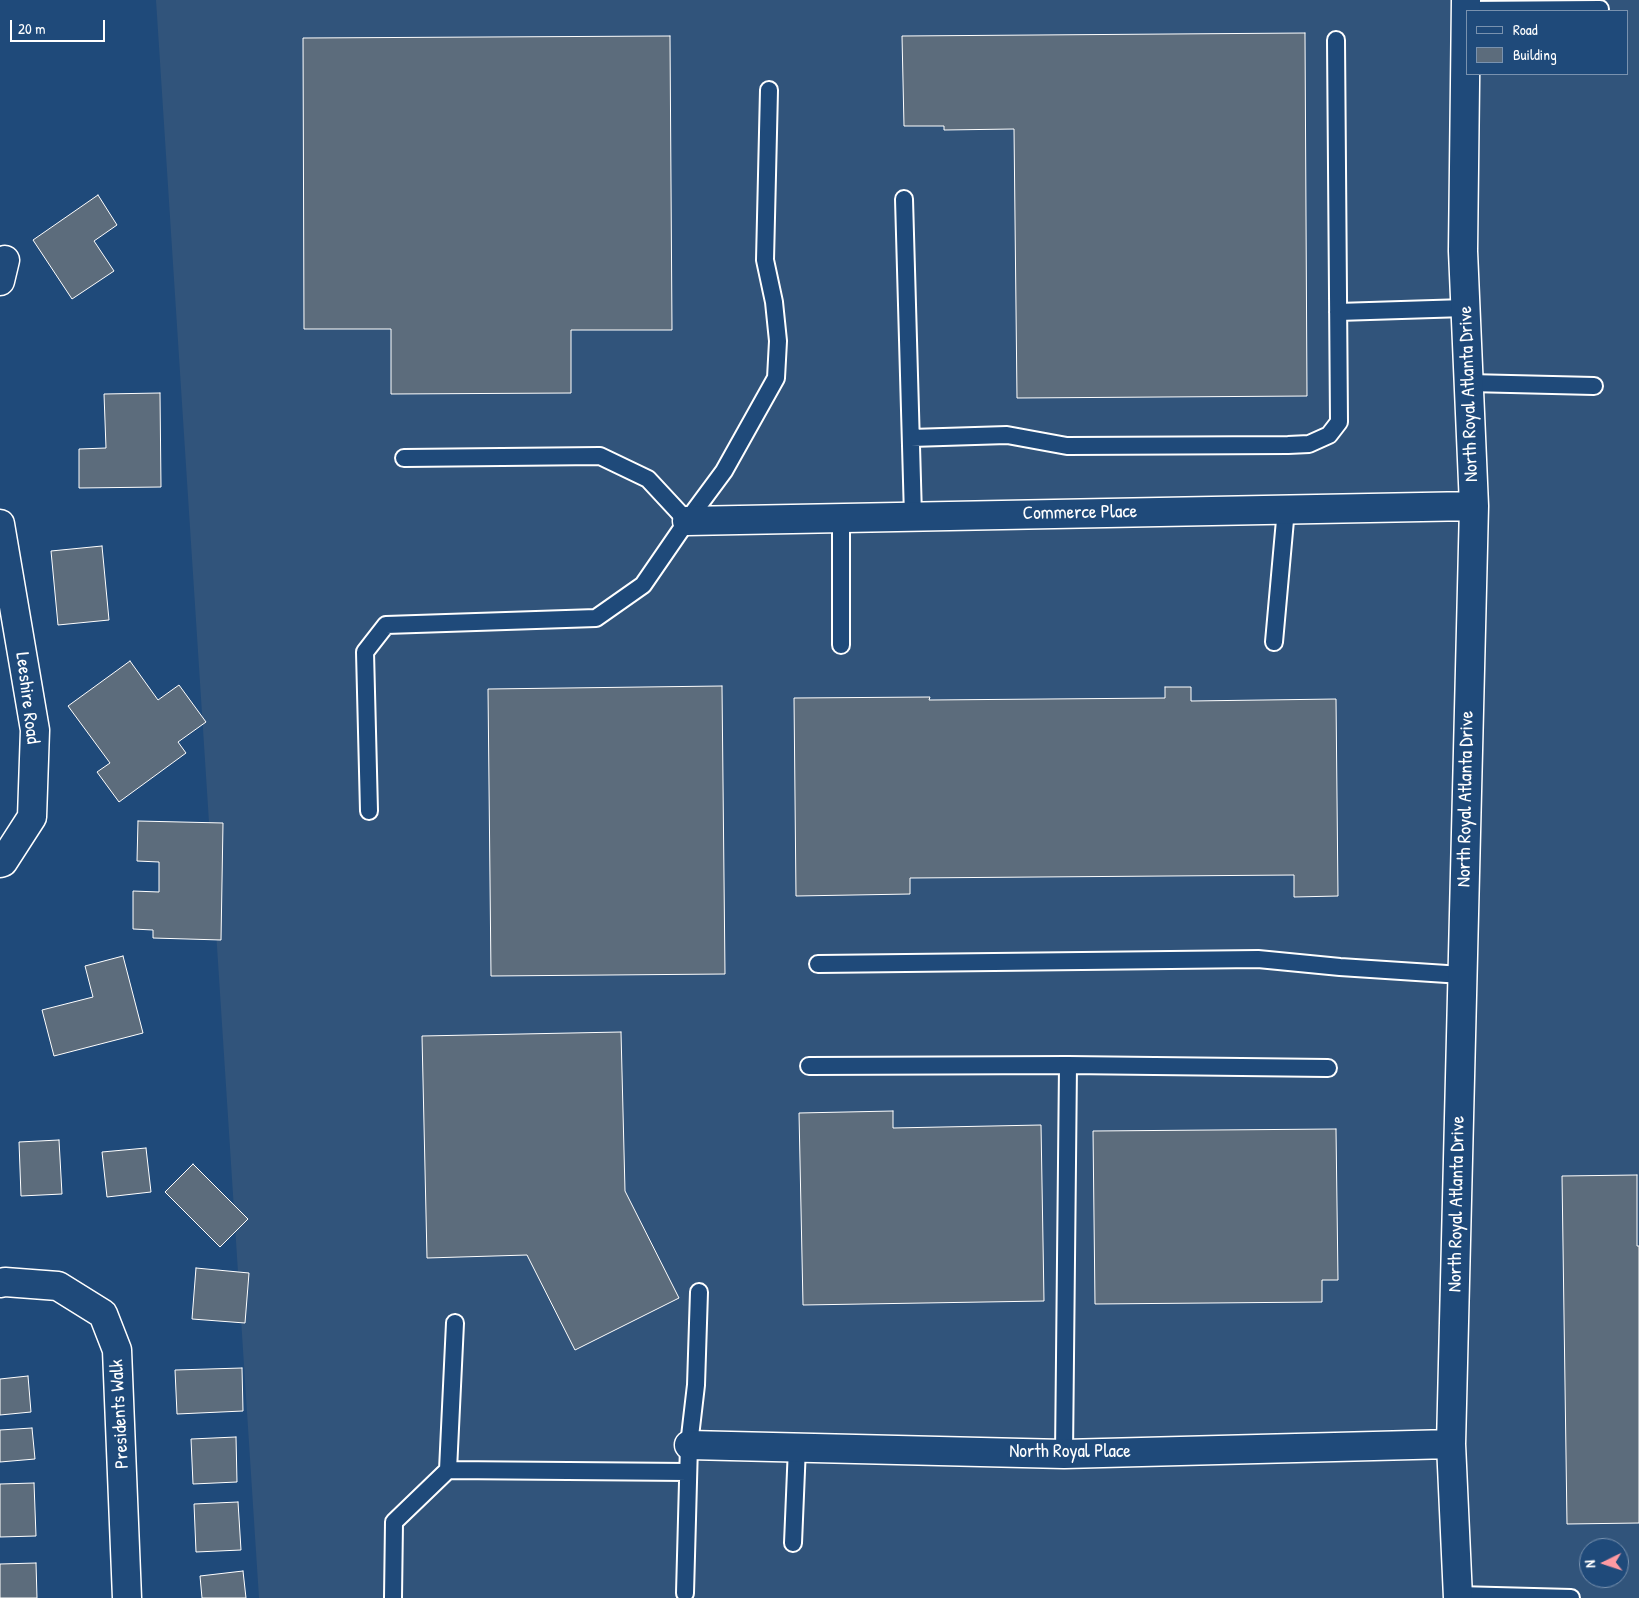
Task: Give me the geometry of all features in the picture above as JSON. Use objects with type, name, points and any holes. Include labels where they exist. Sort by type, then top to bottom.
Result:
[{"type":"street","name":"North Royal Atlanta Drive","points":[[1458,1597],[1451,1444],[1474,506],[1463,251],[1466,5]]},
{"type":"street","name":"Commerce Place","points":[[687,521],[1474,506]]},
{"type":"street","name":"Leeshire Road","points":[[0,524],[35,730],[32,817],[3,862],[0,863]]},
{"type":"street","name":"Presidents Walk","points":[[0,1283],[58,1286],[103,1314],[117,1350],[128,1598]]},
{"type":"street","name":"North Royal Place","points":[[689,1445],[1064,1454],[1451,1444]]},
{"type":"lane","points":[[1466,5],[1600,9]]},
{"type":"lane","points":[[910,438],[1007,434],[1068,446],[1309,444],[1329,435],[1339,422],[1336,40]]},
{"type":"lane","points":[[369,811],[365,652],[386,625],[596,618],[643,585],[724,471],[776,378],[778,341],[774,302],[765,260],[769,90]]},
{"type":"lane","points":[[904,199],[913,516]]},
{"type":"lane","points":[[1338,312],[1466,308]]},
{"type":"lane","points":[[1469,383],[1594,386]]},
{"type":"lane","points":[[404,458],[600,456],[648,478],[687,521]]},
{"type":"lane","points":[[1274,642],[1286,510]]},
{"type":"lane","points":[[841,518],[841,645]]},
{"type":"lane","points":[[818,964],[1258,959],[1340,967],[1462,975]]},
{"type":"lane","points":[[1064,1454],[1068,1065]]},
{"type":"lane","points":[[809,1066],[1068,1065],[1328,1068]]},
{"type":"lane","points":[[685,1593],[689,1445],[696,1385],[699,1292]]},
{"type":"lane","points":[[394,1598],[394,1522],[448,1470],[455,1323]]},
{"type":"lane","points":[[793,1543],[797,1447]]},
{"type":"lane","points":[[448,1470],[688,1472]]},
{"type":"lane","points":[[1458,1597],[1571,1598]]},
{"type":"shaded area","points":[[156,0],[1639,0],[1639,1598],[259,1598]]},
{"type":"building","points":[[1305,33],[1307,396],[1017,398],[1014,129],[944,130],[944,126],[904,126],[902,36]]},
{"type":"building","points":[[670,36],[672,330],[571,330],[571,393],[391,394],[391,329],[304,329],[303,38]]},
{"type":"building","points":[[98,195],[117,225],[94,241],[114,271],[72,299],[33,240]]},
{"type":"building","points":[[160,393],[161,487],[79,488],[79,449],[106,448],[104,394]]},
{"type":"building","points":[[102,546],[109,620],[58,625],[51,551]]},
{"type":"building","points":[[130,661],[158,700],[179,685],[206,722],[178,742],[186,753],[119,802],[97,772],[110,763],[68,706]]},
{"type":"building","points":[[722,686],[725,974],[491,976],[488,689]]},
{"type":"building","points":[[1165,687],[1191,687],[1191,701],[1336,699],[1338,896],[1294,897],[1294,875],[910,878],[910,894],[796,896],[794,698],[930,697],[929,700],[1165,698]]},
{"type":"building","points":[[138,821],[223,823],[221,940],[153,938],[153,930],[133,929],[133,891],[159,892],[159,862],[137,861]]},
{"type":"building","points":[[123,956],[143,1033],[54,1056],[42,1010],[93,997],[85,966]]},
{"type":"building","points":[[621,1032],[625,1191],[679,1298],[575,1350],[527,1255],[427,1258],[422,1036]]},
{"type":"building","points":[[893,1111],[893,1128],[1041,1125],[1044,1301],[803,1305],[799,1113]]},
{"type":"building","points":[[1336,1129],[1338,1280],[1322,1280],[1322,1302],[1095,1304],[1093,1131]]},
{"type":"building","points":[[59,1140],[62,1194],[21,1196],[19,1142]]},
{"type":"building","points":[[146,1148],[151,1192],[107,1197],[102,1152]]},
{"type":"building","points":[[193,1164],[248,1219],[220,1247],[165,1192]]},
{"type":"building","points":[[1637,1175],[1637,1246],[1639,1246],[1639,1523],[1567,1524],[1562,1176]]},
{"type":"building","points":[[196,1268],[249,1273],[245,1323],[192,1319]]},
{"type":"building","points":[[242,1368],[243,1411],[177,1414],[175,1370]]},
{"type":"building","points":[[28,1376],[31,1412],[0,1415],[0,1379]]},
{"type":"building","points":[[32,1428],[35,1459],[0,1462],[0,1430]]},
{"type":"building","points":[[236,1437],[237,1482],[193,1484],[191,1439]]},
{"type":"building","points":[[34,1483],[36,1536],[0,1537],[0,1484]]},
{"type":"building","points":[[238,1502],[241,1550],[196,1552],[194,1504]]},
{"type":"building","points":[[36,1563],[37,1598],[0,1598],[0,1564]]},
{"type":"building","points":[[243,1571],[246,1598],[202,1598],[200,1576]]}]
